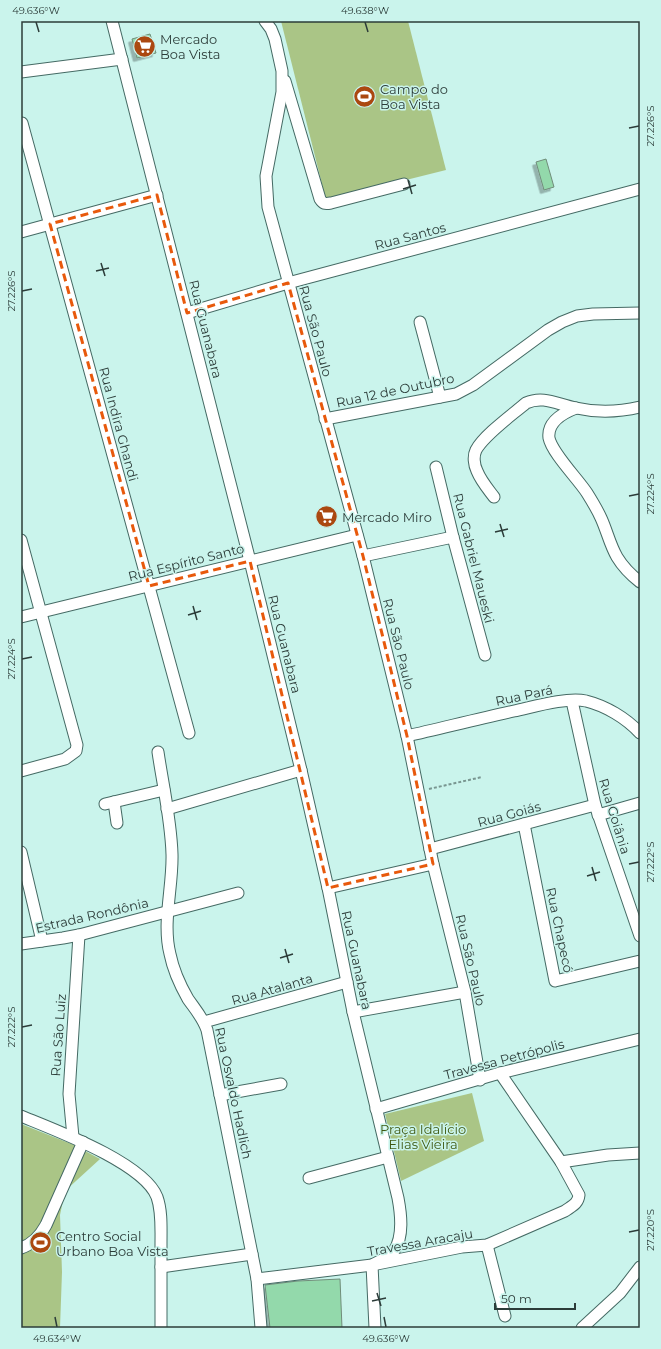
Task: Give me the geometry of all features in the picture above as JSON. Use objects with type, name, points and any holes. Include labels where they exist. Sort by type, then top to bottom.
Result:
[{"type":"street","points":[[265,21],[275,39],[282,70],[322,202],[325,204],[331,203],[404,184]]},
{"type":"street","name":"Rua Guanabara","points":[[115,22],[122,59],[250,561],[301,770],[328,888],[353,1012],[400,1211],[400,1231],[394,1251],[372,1265]]},
{"type":"street","points":[[21,72],[122,59]]},
{"type":"street","name":"Rua São Paulo","points":[[282,70],[282,92],[266,176],[266,193],[270,220],[357,535],[407,736],[433,864],[465,992],[480,1080]]},
{"type":"street","name":"Rua Indira Ghandi","points":[[22,123],[189,733]]},
{"type":"street","name":"Rua Santos","points":[[187,313],[288,284],[640,189]]},
{"type":"street","points":[[21,232],[157,195]]},
{"type":"street","name":"Rua 12 de Outubro","points":[[325,419],[456,394],[464,391],[548,330],[562,322],[577,316],[593,314],[640,313]]},
{"type":"street","points":[[420,322],[440,397]]},
{"type":"street","points":[[494,497],[476,470],[474,460],[475,452],[480,444],[526,403],[540,399],[549,400],[576,408],[616,412],[640,407]]},
{"type":"street","points":[[576,408],[557,418],[549,431],[549,438],[558,454],[601,517],[617,558],[640,582]]},
{"type":"street","name":"Rua Gabriel Maueski","points":[[436,467],[484,655]]},
{"type":"street","name":"Rua Espírito Santo","points":[[21,617],[357,535]]},
{"type":"street","points":[[362,556],[453,537]]},
{"type":"street","points":[[21,540],[76,745],[76,751],[65,759],[21,771]]},
{"type":"street","name":"Rua Pará","points":[[407,736],[533,707],[572,701],[584,701],[600,706],[624,719],[640,733]]},
{"type":"street","name":"Rua Goiânia","points":[[572,701],[597,810],[640,936]]},
{"type":"street","name":"Rua Osvaldo Hadlich","points":[[158,752],[167,809],[172,856],[168,941],[169,953],[174,969],[207,1030],[257,1279],[261,1328]]},
{"type":"street","points":[[167,809],[301,770]]},
{"type":"street","points":[[117,823],[109,803],[164,790]]},
{"type":"street","name":"Rua Goiás","points":[[430,849],[524,824],[640,803]]},
{"type":"street","name":"Rua Chapecó","points":[[524,824],[555,981],[640,961]]},
{"type":"street","points":[[21,852],[42,942]]},
{"type":"street","points":[[328,888],[433,864]]},
{"type":"street","name":"Estrada Rondônia","points":[[21,944],[42,942],[79,934],[238,893]]},
{"type":"street","name":"Rua São Luiz","points":[[78,1140],[69,1094],[79,934]]},
{"type":"street","name":"Rua Atalanta","points":[[204,1022],[347,982]]},
{"type":"street","points":[[353,1012],[465,992]]},
{"type":"street","name":"Travessa Petrópolis","points":[[376,1109],[500,1073],[640,1039]]},
{"type":"street","points":[[500,1073],[561,1162],[608,1155],[640,1153]]},
{"type":"street","points":[[220,1095],[281,1084]]},
{"type":"street","points":[[21,1116],[78,1140],[136,1173],[146,1181],[153,1190],[160,1209],[162,1328]]},
{"type":"street","points":[[21,1248],[33,1243],[46,1225],[78,1140]]},
{"type":"street","points":[[309,1178],[388,1157]]},
{"type":"street","name":"Travessa Aracaju","points":[[257,1279],[372,1265],[462,1247],[487,1245],[565,1211],[578,1201],[576,1189],[561,1162]]},
{"type":"street","points":[[487,1245],[505,1316]]},
{"type":"street","points":[[161,1267],[252,1254]]},
{"type":"street","points":[[372,1265],[375,1328]]},
{"type":"street","points":[[582,1328],[620,1293],[640,1267]]},
{"type":"path","points":[[418,792],[482,778]]},
{"type":"highlighted area","points":[[157,195],[187,313],[288,283],[363,556],[407,736],[433,864],[328,888],[250,561],[149,586],[50,224]]},
{"type":"green space","name":"Campo do Boa Vista","points":[[281,21],[408,21],[446,170],[326,200]]},
{"type":"green space","name":"Praça Idalício Elias Vieira","points":[[472,1093],[484,1141],[401,1181],[385,1114]]},
{"type":"green space","name":"Centro Social Urbano Boa Vista","points":[[21,1124],[74,1145],[100,1159],[65,1191],[60,1215],[62,1272],[60,1328],[21,1328]]},
{"type":"building","name":"Mercado Boa Vista","points":[[150,34],[156,53],[137,58],[132,39]]},
{"type":"building","points":[[546,159],[554,187],[544,190],[536,162]]},
{"type":"building","points":[[340,1279],[342,1328],[270,1328],[265,1285],[298,1281]]},
{"type":"place","name":"Mercado Boa Vista","points":[[144,46]]},
{"type":"place","name":"Campo do Boa Vista","points":[[364,96]]},
{"type":"place","name":"Mercado Miro","points":[[327,517]]},
{"type":"place","name":"Centro Social Urbano Boa Vista","points":[[41,1243]]}]
